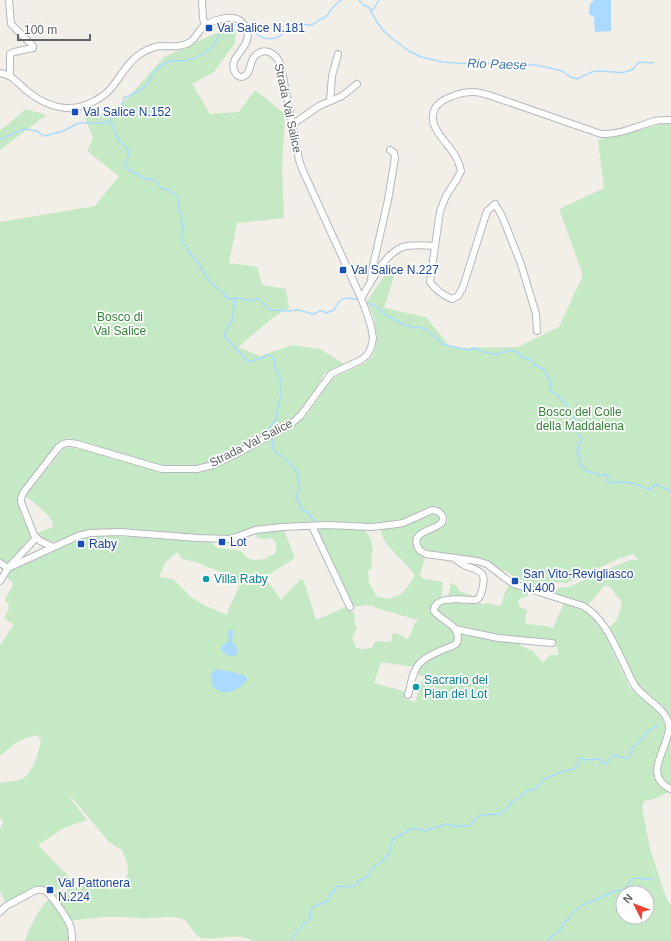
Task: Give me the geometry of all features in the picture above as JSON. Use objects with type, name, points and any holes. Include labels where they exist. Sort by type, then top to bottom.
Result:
[{"type":"street","points":[[8,0],[11,24],[33,46],[33,48],[10,54],[10,76]]},
{"type":"street","points":[[202,0],[205,26]]},
{"type":"street","name":"Strada Val Salice","points":[[0,73],[10,76],[28,92],[54,106],[66,108],[80,107],[107,93],[133,59],[141,53],[158,46],[184,45],[190,42],[205,26],[213,21],[233,18],[240,20],[246,28],[248,35],[247,41],[235,59],[233,67],[235,74],[241,77],[247,74],[251,62],[259,53],[272,53],[279,60],[303,171],[362,301],[371,326],[373,338],[368,355],[361,360],[331,374],[312,401],[290,425],[213,465],[197,469],[162,469],[70,442],[63,443],[23,493],[21,499],[23,510],[36,538]]},
{"type":"street","points":[[330,102],[332,76],[338,54]]},
{"type":"street","points":[[293,124],[314,109],[342,96],[357,84]]},
{"type":"street","points":[[537,331],[536,314],[521,264],[502,216],[494,204],[487,210],[463,287],[458,296],[452,299],[445,296],[430,282],[440,211],[446,196],[461,171],[457,158],[436,130],[433,121],[433,113],[436,107],[455,95],[474,92],[491,96],[601,134],[608,135],[657,121],[671,120]]},
{"type":"street","points":[[371,281],[395,158],[394,154],[390,150]]},
{"type":"street","points":[[362,301],[366,290],[382,264],[396,251],[404,247],[417,245],[435,246]]},
{"type":"street","points":[[8,568],[78,536],[95,533],[120,532],[224,539],[237,537],[255,530],[282,527],[341,525],[372,527],[390,525],[404,523],[435,510],[442,515],[443,521],[439,525],[421,534],[416,539],[416,545],[420,550],[426,554],[477,561],[487,564],[514,584],[583,606],[600,620],[636,687],[662,711],[668,719],[669,735],[659,758],[658,774],[661,783],[671,789]]},
{"type":"street","points":[[312,526],[350,606]]},
{"type":"street","points":[[0,581],[8,568],[36,538],[44,544],[53,547]]},
{"type":"street","points":[[454,558],[461,564],[476,569],[482,573],[485,582],[482,593],[476,600],[447,600],[438,602],[434,611],[437,615],[455,629],[498,638],[552,643]]},
{"type":"street","points":[[0,563],[8,568]]},
{"type":"street","points":[[408,696],[415,670],[424,659],[453,646],[457,642],[458,638],[455,629]]},
{"type":"street","points":[[0,912],[6,906],[36,890],[44,891],[48,893],[55,901],[70,924],[72,941]]},
{"type":"green space","name":"Bosco di Val Salice","points":[[236,28],[235,43],[214,72],[192,84],[210,114],[239,112],[255,90],[285,114],[282,168],[284,218],[237,223],[229,263],[257,267],[262,285],[286,289],[289,308],[271,319],[238,347],[260,356],[292,345],[320,349],[344,364],[331,369],[324,374],[305,405],[286,425],[219,460],[203,466],[161,466],[71,439],[67,438],[62,440],[57,444],[20,491],[18,502],[19,508],[31,538],[8,564],[0,559],[0,222],[95,206],[119,176],[87,151],[93,138],[85,117],[117,110],[164,57],[214,34]]},
{"type":"green space","points":[[26,109],[46,115],[0,150],[0,131]]},
{"type":"green space","name":"Bosco del Colle della Maddalena","points":[[671,122],[671,719],[665,709],[642,691],[635,681],[608,628],[616,621],[622,601],[611,588],[606,585],[604,586],[587,606],[556,595],[555,593],[557,589],[569,587],[618,565],[631,560],[639,560],[633,554],[620,558],[567,583],[551,581],[548,587],[538,586],[519,579],[504,570],[502,572],[494,567],[423,550],[419,543],[421,538],[425,534],[447,522],[447,517],[443,511],[435,506],[399,521],[390,523],[324,523],[224,537],[106,529],[88,531],[62,540],[51,541],[44,539],[37,533],[53,527],[52,523],[50,518],[43,510],[25,496],[63,449],[67,447],[84,450],[162,472],[196,472],[209,470],[225,463],[291,428],[299,422],[307,414],[333,378],[365,363],[372,357],[376,347],[377,336],[374,318],[367,301],[392,265],[394,277],[384,308],[426,317],[451,348],[518,347],[559,327],[583,275],[559,209],[604,188],[598,140]]},
{"type":"green space","points":[[433,513],[438,515],[440,519],[415,537],[414,545],[415,549],[425,555],[420,574],[421,577],[424,579],[443,582],[441,598],[433,605],[430,612],[450,627],[455,634],[455,640],[413,667],[381,662],[374,683],[406,692],[405,699],[415,702],[423,677],[417,672],[424,663],[442,651],[460,642],[461,639],[459,632],[520,643],[521,646],[533,651],[541,661],[544,662],[550,655],[558,655],[558,649],[555,643],[515,639],[458,627],[438,613],[437,607],[439,604],[447,602],[486,603],[501,606],[505,592],[510,584],[529,591],[527,597],[520,599],[518,603],[520,607],[527,610],[525,621],[528,624],[553,628],[564,603],[586,612],[596,622],[605,635],[630,688],[650,705],[664,721],[666,734],[655,759],[654,767],[656,780],[661,787],[669,792],[655,799],[644,801],[642,807],[650,849],[665,895],[671,904],[671,941],[253,941],[247,938],[234,936],[208,939],[202,938],[196,935],[188,923],[183,919],[176,917],[108,917],[70,921],[54,897],[55,894],[104,879],[124,881],[128,873],[127,862],[122,850],[109,842],[73,799],[69,797],[87,820],[64,828],[38,845],[69,877],[72,884],[51,892],[47,889],[8,903],[5,902],[0,892],[0,829],[3,824],[0,818],[0,783],[20,780],[26,776],[35,762],[41,740],[37,735],[25,738],[16,743],[0,756],[0,645],[13,626],[13,624],[4,618],[9,608],[8,603],[5,601],[13,583],[6,577],[9,572],[81,539],[93,536],[129,536],[212,541],[214,546],[218,548],[241,551],[252,560],[267,559],[269,555],[272,556],[276,552],[276,543],[272,538],[257,538],[256,532],[284,530],[295,558],[265,577],[265,579],[281,600],[301,579],[304,581],[316,620],[346,607],[354,613],[355,617],[354,621],[357,628],[352,638],[356,648],[367,649],[373,647],[373,644],[376,641],[390,642],[394,633],[407,639],[418,620],[369,605],[352,605],[317,532],[320,528],[363,529],[370,539],[373,552],[371,554],[372,566],[368,571],[369,583],[376,596],[390,599],[400,595],[415,575],[386,543],[381,531],[382,529],[414,521]],"holes":[[[177,552],[183,559],[214,569],[235,579],[240,585],[227,615],[192,598],[173,579],[159,577],[165,563]]]},
{"type":"green space","points":[[451,583],[458,587],[459,591],[473,596],[474,598],[448,597]]},
{"type":"green space","points":[[671,736],[671,786],[665,782],[662,776],[661,762]]},
{"type":"green space","points":[[49,899],[54,904],[68,926],[69,941],[25,941],[35,918]]},
{"type":"water","points":[[594,0],[611,0],[611,31],[595,32],[594,17],[589,14],[590,4]]},
{"type":"water","points":[[230,629],[233,631],[232,641],[238,651],[236,655],[229,656],[221,649],[223,645],[229,641],[228,633]]},
{"type":"water","points":[[215,669],[244,675],[247,679],[243,685],[236,689],[229,692],[222,692],[213,686],[211,679]]},
{"type":"waterway","name":"Rio Paese","points":[[248,29],[264,38],[277,38],[285,31],[293,27],[312,25],[326,17],[333,7],[341,0]]},
{"type":"waterway","name":"Rio Paese","points":[[359,0],[363,5],[369,7],[382,29],[409,51],[421,57],[443,62],[470,64],[487,63],[502,66],[519,63],[524,65],[536,65],[562,71],[577,79],[595,71],[624,72],[633,69],[639,62],[653,63]]},
{"type":"waterway","points":[[371,11],[379,0]]},
{"type":"waterway","name":"Rio Paese","points":[[0,139],[24,129],[37,131],[45,136],[63,131],[79,123],[104,123],[109,121],[122,105],[124,98],[144,87],[153,73],[160,67],[169,61],[189,60],[204,53],[213,46],[222,29],[228,24],[244,28]]},
{"type":"waterway","points":[[109,121],[120,142],[129,152],[126,168],[145,179],[152,179],[158,183],[161,189],[169,190],[178,197],[179,211],[182,215],[181,222],[184,230],[181,237],[183,243],[200,265],[210,282],[223,293],[226,298],[238,298],[251,301],[258,299],[272,310],[298,310],[314,314],[320,311],[326,313],[334,310],[336,305],[341,300],[347,298],[360,300]]},
{"type":"waterway","points":[[235,298],[233,320],[229,324],[224,336],[248,362],[268,355],[273,357],[275,367],[280,378],[281,393],[276,419],[270,426],[269,430],[271,432]]},
{"type":"waterway","points":[[364,302],[373,305],[387,316],[404,325],[416,328],[419,327],[427,330],[442,344],[468,350],[475,348],[482,352],[497,354],[511,350],[518,353],[522,357],[529,359],[534,365],[543,369],[551,384],[549,389],[550,391],[555,393],[567,405],[569,411],[573,415],[578,435],[582,439],[581,442],[578,443],[579,450],[577,454],[581,456],[579,462],[580,465],[584,467],[584,470],[596,473],[600,476],[604,474],[608,476],[607,481],[610,483],[631,483],[650,490],[657,484],[669,490],[671,493]]},
{"type":"waterway","points":[[272,436],[272,447],[274,450],[283,457],[298,474],[300,489],[296,497],[301,508],[303,511],[306,511],[317,523]]},
{"type":"waterway","points":[[434,828],[446,824],[452,826],[468,826],[481,815],[499,814],[526,791],[534,789],[541,783],[542,780],[563,771],[574,769],[579,764],[579,759],[581,758],[585,760],[599,759],[604,764],[606,764],[612,756],[626,759],[629,757],[634,746],[648,731],[658,726]]},
{"type":"waterway","points":[[291,941],[299,929],[310,919],[312,907],[327,901],[329,895],[334,892],[335,888],[338,886],[347,887],[356,885],[358,881],[368,876],[371,869],[389,854],[393,839],[413,828],[425,831],[432,828]]},
{"type":"waterway","points":[[547,941],[557,933],[563,923],[569,919],[574,911],[583,905],[615,891],[625,889],[632,879],[653,879]]},
{"type":"place","name":"Val Salice N.181","points":[[209,28]]},
{"type":"place","name":"Val Salice N.152","points":[[75,112]]},
{"type":"place","name":"Val Salice N.227","points":[[343,270]]},
{"type":"place","name":"Lot","points":[[222,542]]},
{"type":"place","name":"Raby","points":[[81,544]]},
{"type":"place","name":"Villa Raby","points":[[206,579]]},
{"type":"place","name":"San Vito-Revigliasco N.400","points":[[515,581]]},
{"type":"place","name":"Sacrario del Pian del Lot","points":[[416,687]]},
{"type":"place","name":"Val Pattonera N.224","points":[[50,890]]}]
